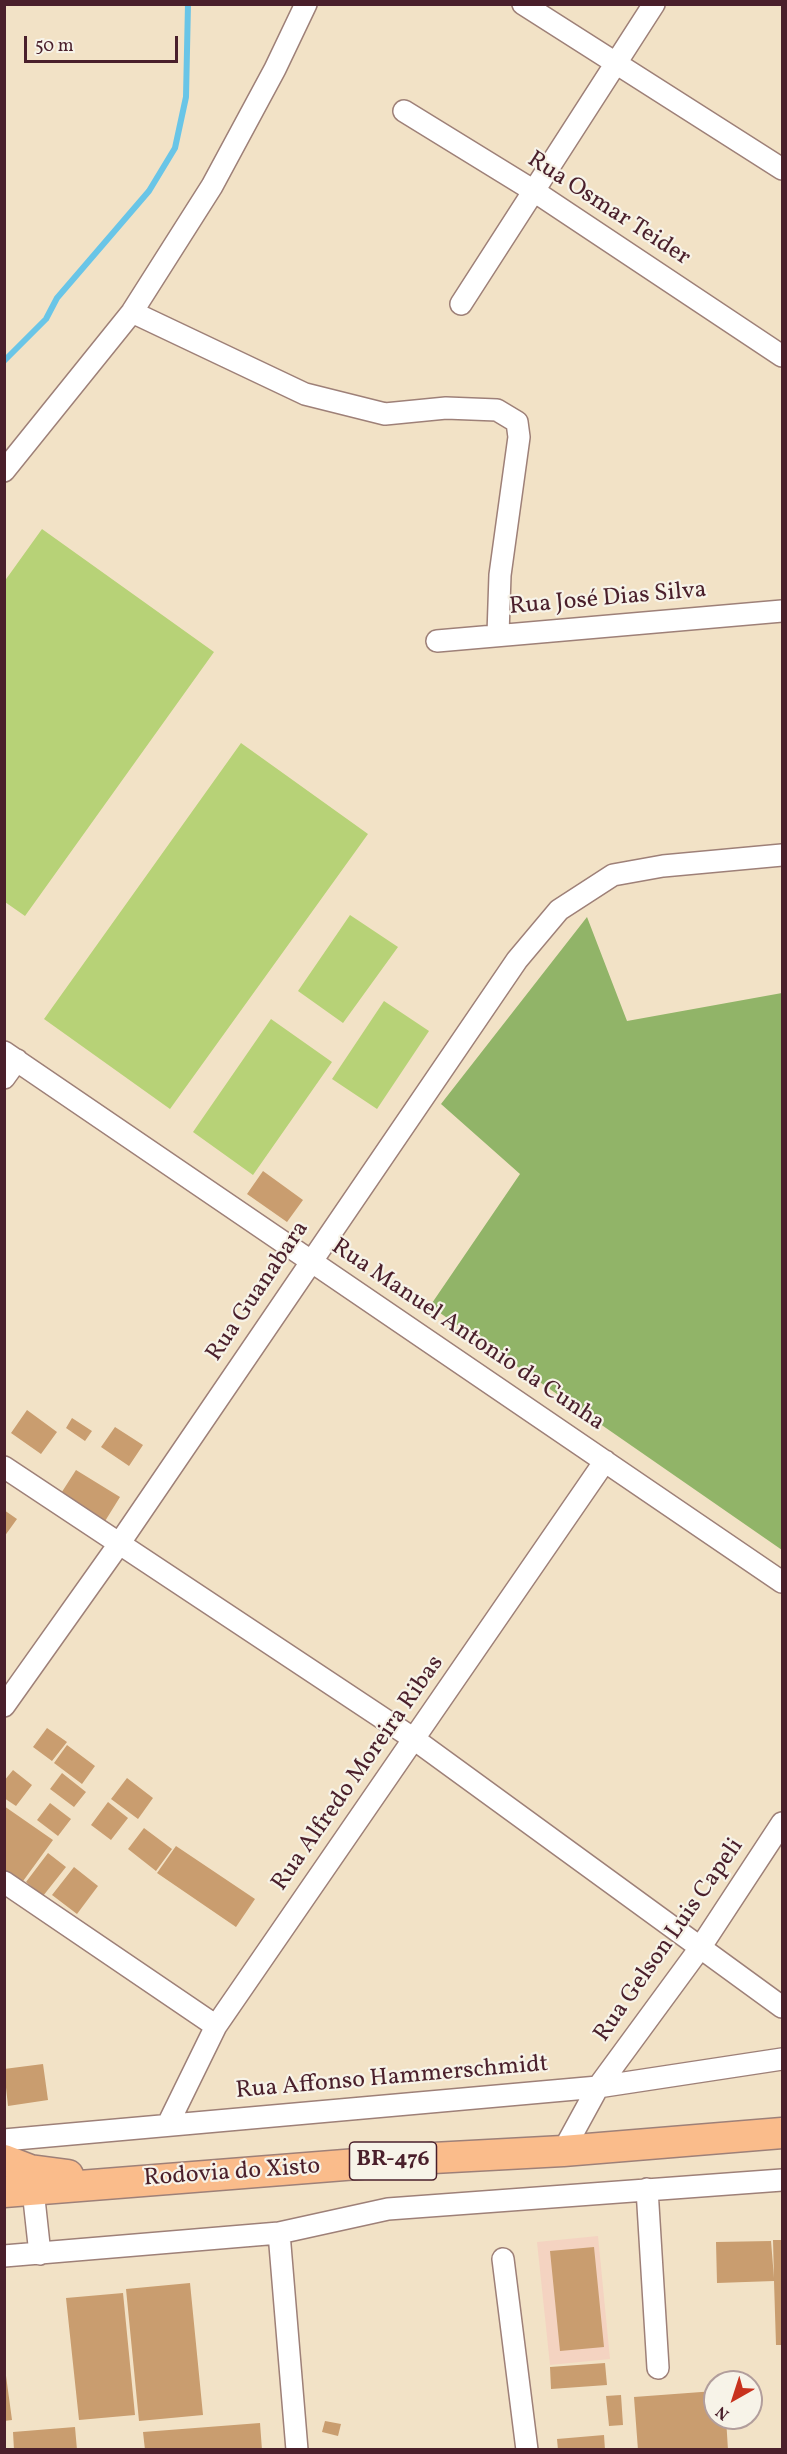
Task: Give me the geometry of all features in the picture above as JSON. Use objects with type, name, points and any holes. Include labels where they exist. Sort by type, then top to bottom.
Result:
[{"type":"highway","name":"Rodovia do Xisto","points":[[19,2191],[783,2133]]},
{"type":"highway","points":[[4,2160],[30,2170],[121,2182]]},
{"type":"street","points":[[4,471],[132,312],[212,186],[275,69],[306,4]]},
{"type":"street","points":[[523,4],[783,169]]},
{"type":"street","points":[[461,304],[654,4]]},
{"type":"street","name":"Rua Osmar Teider","points":[[404,111],[534,190],[783,356]]},
{"type":"street","points":[[132,312],[305,394],[385,414],[446,408],[497,410],[517,422],[519,437],[501,575],[498,634]]},
{"type":"street","name":"Rua José Dias Silva","points":[[437,641],[783,611]]},
{"type":"street","name":"Rua Guanabara","points":[[4,1706],[119,1544],[518,960],[559,910],[612,875],[663,866],[783,855]]},
{"type":"street","points":[[4,1078],[11,1056]]},
{"type":"street","name":"Rua Manuel Antonio da Cunha","points":[[11,1056],[783,1582]]},
{"type":"street","name":"Rua Alfredo Moreira Ribas","points":[[168,2124],[216,2026],[605,1461]]},
{"type":"street","points":[[4,1467],[414,1739],[783,2007]]},
{"type":"street","name":"Rua Gelson Luis Capeli","points":[[563,2151],[598,2087],[700,1948],[783,1823]]},
{"type":"street","points":[[4,1882],[216,2026]]},
{"type":"street","name":"Rua Affonso Hammerschmidt","points":[[4,2140],[598,2087],[783,2059]]},
{"type":"street","points":[[4,2256],[279,2233],[388,2209],[783,2180]]},
{"type":"street","points":[[647,2189],[658,2368]]},
{"type":"street","points":[[19,2191],[40,2254]]},
{"type":"street","points":[[279,2233],[297,2450]]},
{"type":"street","points":[[503,2259],[527,2450]]},
{"type":"shaded area","points":[[598,2236],[610,2359],[550,2365],[537,2242]]},
{"type":"green space","points":[[42,529],[214,652],[25,916],[5,902],[4,582]]},
{"type":"green space","points":[[241,743],[368,834],[170,1109],[44,1019]]},
{"type":"green space","points":[[350,915],[398,947],[343,1023],[298,991]]},
{"type":"green space","points":[[587,917],[627,1021],[782,993],[782,1550],[430,1306],[520,1174],[441,1104]]},
{"type":"green space","points":[[384,1001],[429,1031],[377,1109],[332,1079]]},
{"type":"green space","points":[[271,1019],[332,1062],[253,1175],[193,1132]]},
{"type":"building","points":[[263,1171],[303,1200],[287,1222],[247,1194]]},
{"type":"building","points":[[27,1410],[57,1432],[41,1454],[11,1433]]},
{"type":"building","points":[[72,1418],[92,1431],[85,1441],[66,1428]]},
{"type":"building","points":[[115,1427],[143,1445],[129,1466],[101,1447]]},
{"type":"building","points":[[76,1470],[120,1497],[102,1526],[58,1498]]},
{"type":"building","points":[[4,1510],[17,1519],[4,1537]]},
{"type":"building","points":[[47,1728],[67,1742],[52,1761],[33,1747]]},
{"type":"building","points":[[67,1745],[95,1766],[82,1784],[54,1763]]},
{"type":"building","points":[[13,1770],[32,1785],[16,1806],[4,1798],[4,1781]]},
{"type":"building","points":[[62,1773],[86,1792],[74,1807],[50,1789]]},
{"type":"building","points":[[127,1778],[153,1798],[138,1819],[111,1799]]},
{"type":"building","points":[[108,1802],[128,1818],[111,1840],[91,1825]]},
{"type":"building","points":[[50,1803],[71,1819],[58,1836],[37,1820]]},
{"type":"building","points":[[4,1806],[53,1840],[18,1888],[4,1878],[9,1873],[4,1870]]},
{"type":"building","points":[[144,1828],[172,1849],[156,1871],[128,1849]]},
{"type":"building","points":[[176,1846],[255,1899],[236,1927],[157,1873]]},
{"type":"building","points":[[48,1853],[66,1867],[43,1896],[26,1882]]},
{"type":"building","points":[[74,1867],[98,1886],[77,1914],[52,1895]]},
{"type":"building","points":[[43,2064],[48,2100],[8,2106],[4,2069]]},
{"type":"building","points":[[773,2240],[782,2240],[782,2345],[776,2345],[774,2281],[717,2283],[716,2242],[771,2241],[774,2278]]},
{"type":"building","points":[[594,2247],[604,2347],[560,2351],[550,2251]]},
{"type":"building","points":[[190,2283],[203,2415],[139,2421],[126,2289]]},
{"type":"building","points":[[123,2293],[135,2415],[79,2420],[66,2298]]},
{"type":"building","points":[[4,2361],[12,2420],[4,2421]]},
{"type":"building","points":[[605,2363],[607,2385],[551,2389],[550,2367]]},
{"type":"building","points":[[703,2392],[703,2430],[727,2430],[728,2450],[638,2450],[634,2397]]},
{"type":"building","points":[[621,2395],[623,2425],[609,2426],[606,2396]]},
{"type":"building","points":[[325,2421],[341,2424],[338,2436],[322,2432]]},
{"type":"building","points":[[260,2423],[262,2450],[145,2450],[143,2432]]},
{"type":"building","points":[[75,2427],[77,2450],[14,2450],[13,2432]]},
{"type":"building","points":[[604,2435],[605,2450],[558,2450],[557,2439]]},
{"type":"waterway","points":[[4,361],[46,319],[57,298],[149,191],[175,148],[186,97],[188,4]]}]
